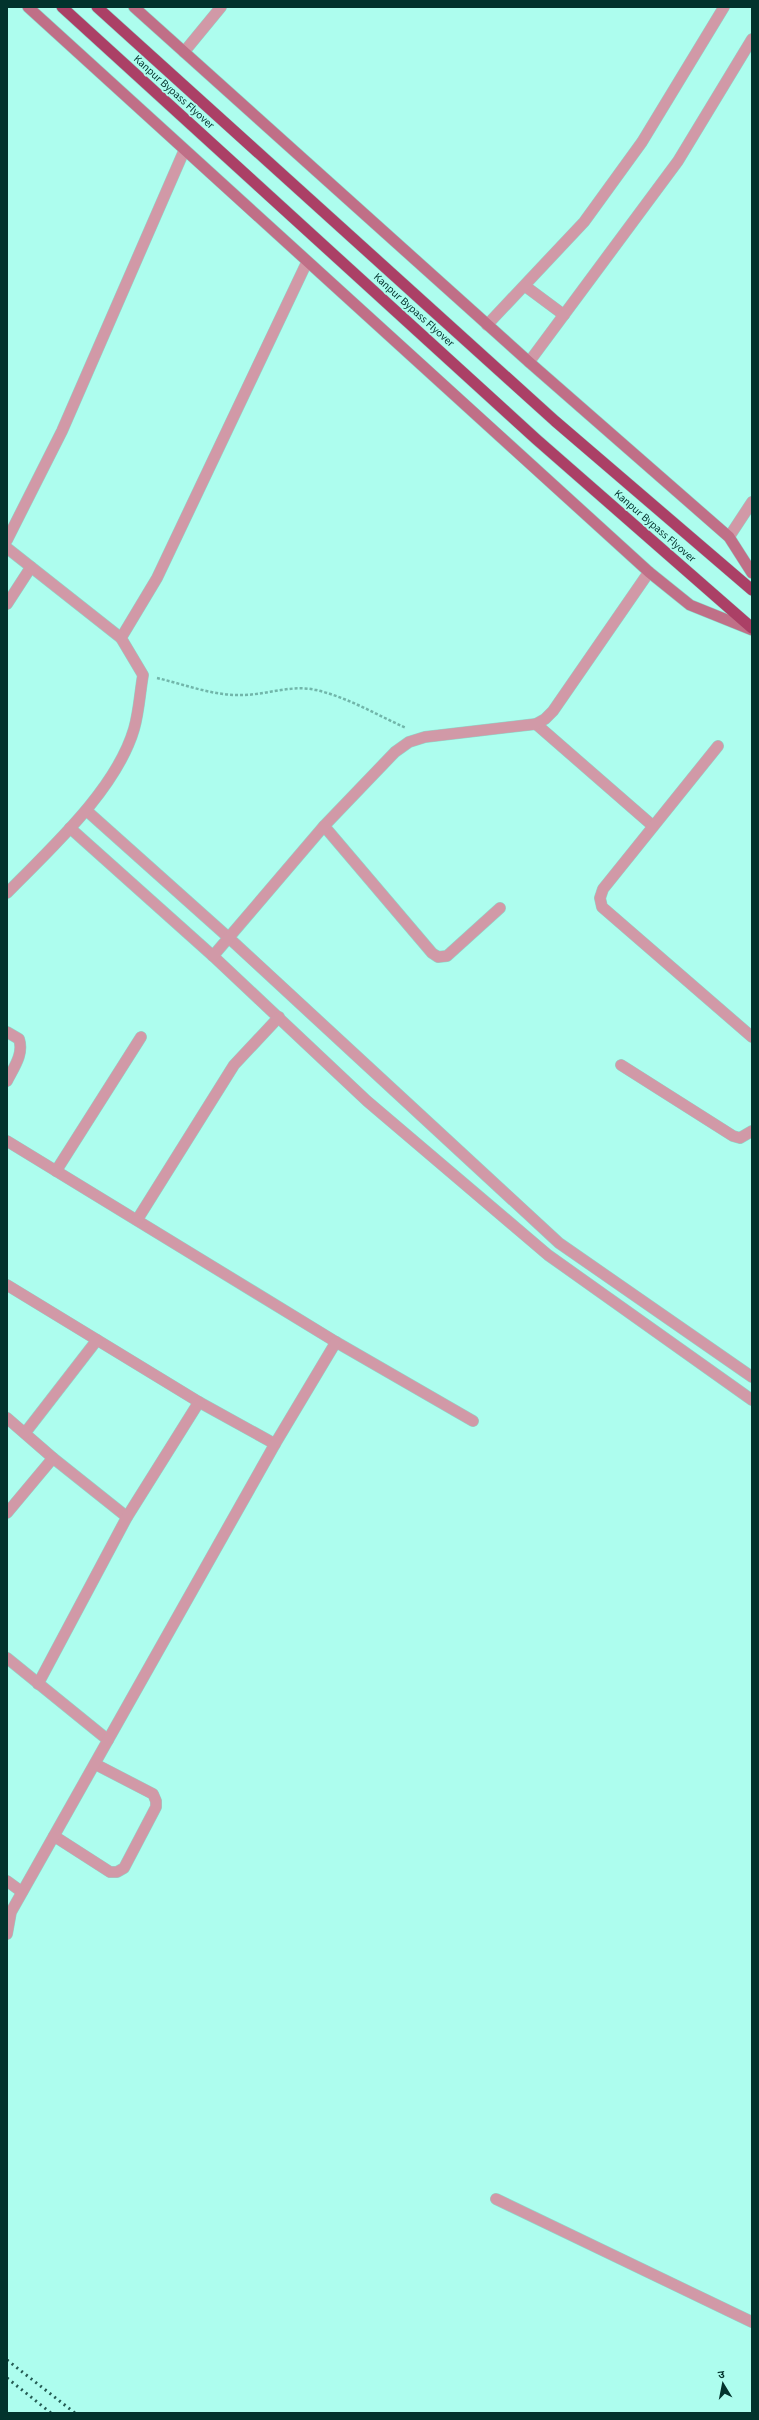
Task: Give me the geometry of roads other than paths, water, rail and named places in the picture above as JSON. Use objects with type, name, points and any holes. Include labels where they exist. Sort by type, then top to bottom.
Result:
[{"type":"highway","name":"Kanpur Bypass Flyover","points":[[62,7],[536,439],[752,629]]},
{"type":"highway","name":"Kanpur Bypass Flyover","points":[[97,7],[555,421],[752,590]]},
{"type":"main road","points":[[28,7],[184,151],[649,572],[690,605],[752,629]]},
{"type":"main road","points":[[134,7],[487,325],[729,537],[752,573]]},
{"type":"street","points":[[184,52],[220,7]]},
{"type":"street","points":[[487,325],[584,222],[638,148],[724,7]]},
{"type":"street","points":[[529,362],[678,161],[752,39]]},
{"type":"street","points":[[7,540],[62,431],[184,151]]},
{"type":"street","points":[[121,638],[157,578],[307,262]]},
{"type":"street","points":[[524,286],[564,315]]},
{"type":"street","points":[[729,537],[752,502]]},
{"type":"street","points":[[7,548],[121,638],[143,675],[134,729],[119,761],[87,811],[7,893]]},
{"type":"street","points":[[7,604],[31,567]]},
{"type":"street","points":[[213,956],[324,826],[395,752],[409,742],[425,737],[536,724],[545,719],[553,711],[649,572]]},
{"type":"street","points":[[536,724],[653,826]]},
{"type":"street","points":[[718,746],[602,889],[600,898],[602,907],[752,1037]]},
{"type":"street","points":[[87,811],[229,938],[560,1243],[752,1377]]},
{"type":"street","points":[[324,826],[432,953],[438,957],[447,956],[500,908]]},
{"type":"street","points":[[70,828],[213,956],[367,1101],[548,1255],[752,1400]]},
{"type":"street","points":[[137,1220],[234,1065],[278,1017]]},
{"type":"street","points":[[7,1032],[19,1039],[21,1046],[20,1054],[7,1081]]},
{"type":"street","points":[[56,1170],[141,1037]]},
{"type":"street","points":[[621,1065],[733,1136],[740,1138],[752,1131]]},
{"type":"street","points":[[7,1141],[336,1342],[473,1421]]},
{"type":"street","points":[[7,1285],[199,1402],[275,1444]]},
{"type":"street","points":[[25,1433],[97,1340]]},
{"type":"street","points":[[7,1934],[11,1912],[22,1892],[275,1444],[336,1342]]},
{"type":"street","points":[[38,1684],[128,1517],[199,1402]]},
{"type":"street","points":[[7,1418],[52,1458],[128,1517]]},
{"type":"street","points":[[7,1513],[52,1458]]},
{"type":"street","points":[[8,1661],[108,1740]]},
{"type":"street","points":[[54,1836],[110,1872],[117,1872],[124,1868],[156,1807],[156,1801],[153,1794],[95,1764]]},
{"type":"street","points":[[7,1881],[22,1892]]},
{"type":"street","points":[[496,2199],[752,2322]]},
{"type":"railway","points":[[7,2360],[75,2413]]},
{"type":"railway","points":[[7,2378],[51,2413]]}]
